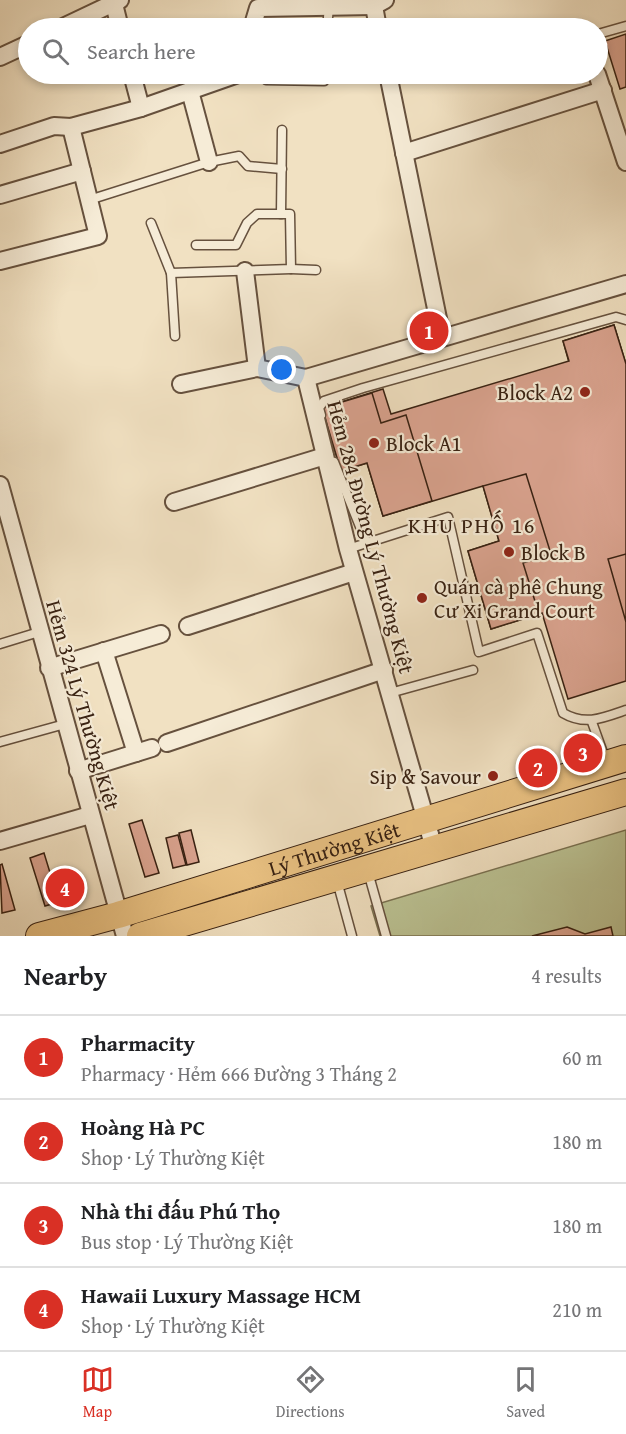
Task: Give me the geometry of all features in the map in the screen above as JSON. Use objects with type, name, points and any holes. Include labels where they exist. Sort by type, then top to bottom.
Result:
[{"type":"main road","name":"Lý Thường Kiệt","points":[[39,936],[122,926],[425,819],[616,760]]},
{"type":"main road","name":"Lý Thường Kiệt","points":[[140,936],[626,792]]},
{"type":"street","points":[[81,18],[115,1],[118,18]]},
{"type":"street","points":[[255,18],[258,8],[328,7],[379,3],[378,18]]},
{"type":"street","points":[[0,57],[18,49]]},
{"type":"street","points":[[135,84],[141,108]]},
{"type":"street","points":[[0,144],[54,126],[71,127],[141,108],[210,84]]},
{"type":"street","points":[[390,84],[442,338]]},
{"type":"street","points":[[601,84],[626,162]]},
{"type":"street","points":[[404,153],[603,90]]},
{"type":"street","points":[[190,91],[209,162]]},
{"type":"street","points":[[0,261],[98,236],[71,127]]},
{"type":"street","points":[[0,195],[82,171]]},
{"type":"street","points":[[181,384],[257,368],[245,272]]},
{"type":"street","points":[[306,378],[626,284]]},
{"type":"street","name":"Hẻm 284 Đường Lý Thường Kiệt","points":[[257,368],[306,378],[354,572],[434,848]]},
{"type":"street","points":[[174,502],[325,456]]},
{"type":"street","name":"Hẻm 324 Lý Thường Kiệt","points":[[0,485],[122,926]]},
{"type":"street","points":[[188,626],[354,572]]},
{"type":"street","points":[[49,668],[161,634]]},
{"type":"street","points":[[104,651],[152,748]]},
{"type":"street","points":[[78,771],[384,670]]},
{"type":"street","points":[[0,842],[90,815]]},
{"type":"lane","points":[[327,18],[328,7]]},
{"type":"lane","points":[[608,31],[626,26]]},
{"type":"lane","points":[[281,214],[282,130]]},
{"type":"lane","points":[[89,200],[209,162],[239,156],[248,166],[282,169]]},
{"type":"lane","points":[[196,245],[236,244],[247,224],[257,214],[290,214],[291,270]]},
{"type":"lane","points":[[151,223],[171,273],[175,336]]},
{"type":"lane","points":[[171,273],[316,270]]},
{"type":"lane","points":[[367,544],[333,462],[319,408],[324,401],[616,317],[626,320]]},
{"type":"lane","points":[[348,549],[448,517],[479,652],[537,633],[563,713],[573,719],[592,722],[626,710]]},
{"type":"lane","points":[[0,644],[39,632]]},
{"type":"lane","points":[[390,693],[473,670]]},
{"type":"lane","points":[[592,722],[616,760]]},
{"type":"lane","points":[[0,742],[65,724]]},
{"type":"lane","points":[[367,868],[386,936]]},
{"type":"lane","points":[[336,878],[350,935]]},
{"type":"green space","points":[[626,830],[626,936],[380,936],[371,906]]},
{"type":"building","points":[[626,34],[626,87],[620,89],[608,51],[608,40]]},
{"type":"building","name":"Block A2","points":[[614,325],[626,364],[626,389],[606,395],[622,450],[575,464],[550,380],[572,373],[563,341]]},
{"type":"building","points":[[614,325],[626,364],[626,681],[568,699],[542,613],[491,629],[468,551],[499,541],[483,486],[383,516],[367,463],[341,471],[322,408],[383,389],[391,414],[569,361],[563,341]]},
{"type":"building","name":"Block A1","points":[[372,393],[381,423],[406,415],[432,501],[383,516],[367,463],[341,471],[322,408]]},
{"type":"building","name":"Block B","points":[[526,474],[551,554],[523,563],[539,614],[491,629],[468,551],[499,541],[483,486]]},
{"type":"building","points":[[626,554],[626,622],[608,559]]},
{"type":"building","points":[[142,820],[159,873],[145,877],[129,824]]},
{"type":"building","points":[[191,830],[199,862],[187,865],[179,833]]},
{"type":"building","points":[[178,835],[186,865],[173,868],[166,838]]},
{"type":"building","points":[[44,853],[59,902],[45,906],[30,858]]},
{"type":"building","points":[[2,864],[15,910],[2,913],[0,865]]},
{"type":"building","points":[[567,927],[585,934],[611,927],[613,936],[532,936]]},
{"type":"place","name":"Pharmacity","points":[[429,331]]},
{"type":"place","name":"Block A2","points":[[585,392]]},
{"type":"place","name":"Block A1","points":[[374,443]]},
{"type":"place","name":"Block B","points":[[509,552]]},
{"type":"place","name":"Quán cà phê Chung Cư Xi Grand Court","points":[[422,598]]},
{"type":"place","name":"Nhà thi đấu Phú Thọ","points":[[583,753]]},
{"type":"place","name":"Hoàng Hà PC","points":[[538,768]]},
{"type":"place","name":"Sip & Savour","points":[[493,776]]},
{"type":"place","name":"Hawaii Luxury Massage HCM","points":[[65,888]]},
{"type":"district","name":"KHU PHỐ 16","points":[[472,525]]}]
